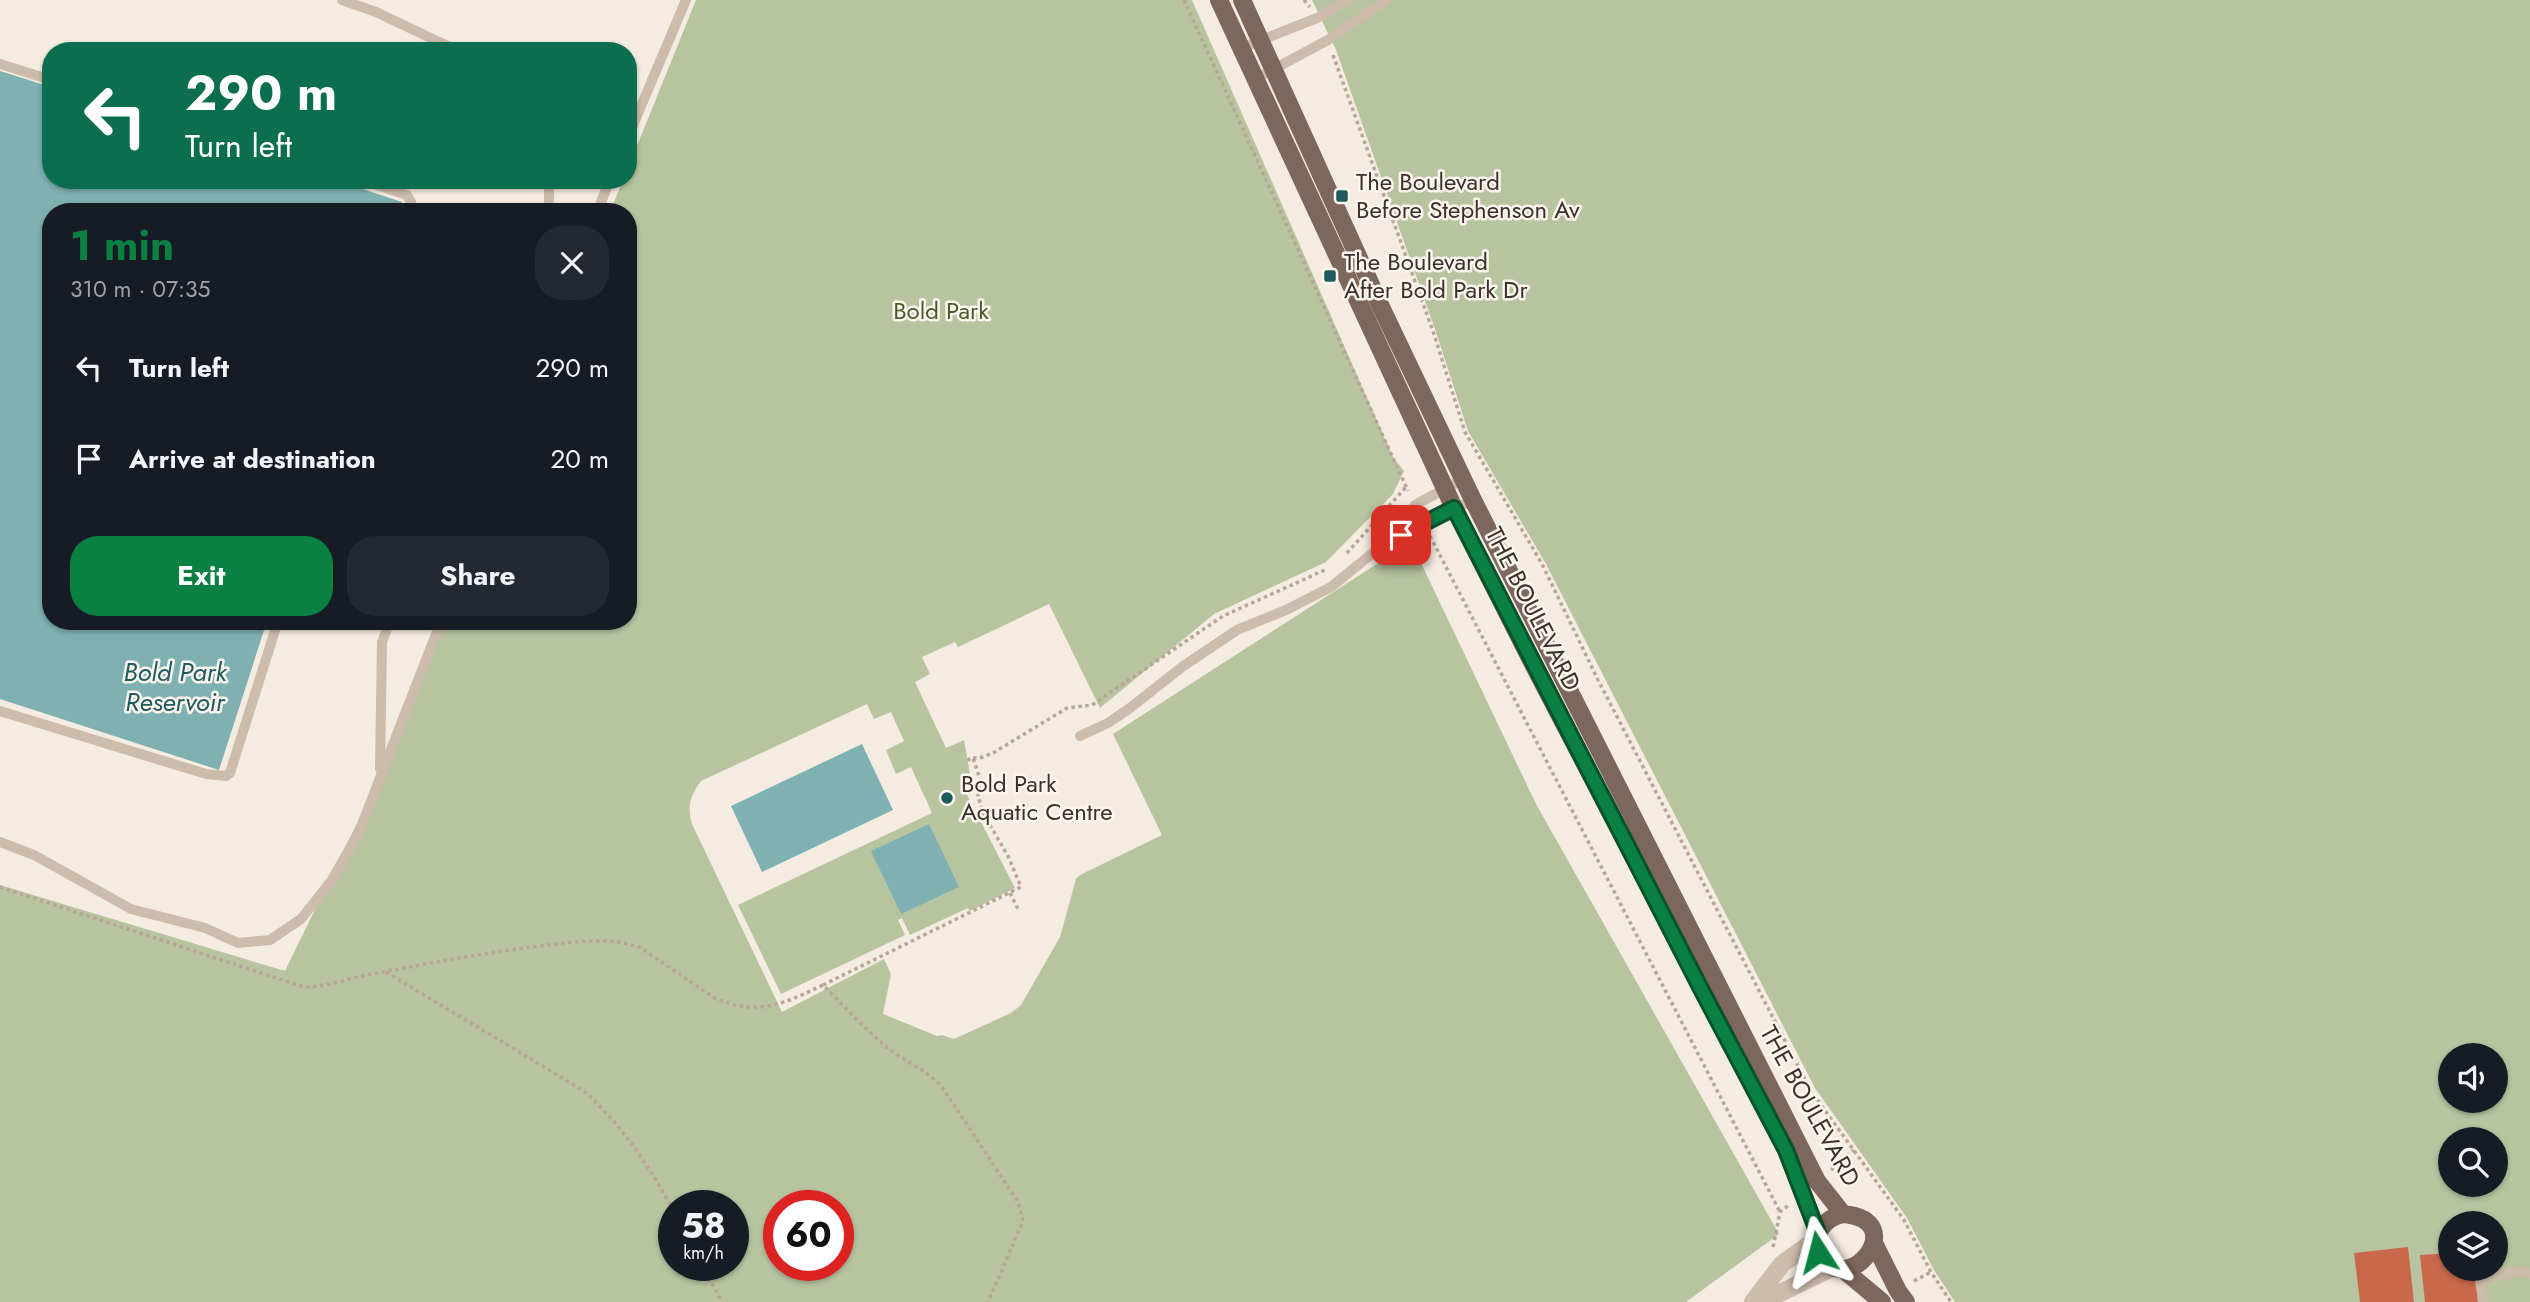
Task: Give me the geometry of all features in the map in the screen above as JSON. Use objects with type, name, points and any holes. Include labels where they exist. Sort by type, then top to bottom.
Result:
[{"type":"main road","name":"THE BOULEVARD","points":[[1219,0],[1454,508],[1786,1150],[1818,1236],[1818,1252],[1825,1263],[1839,1270],[1882,1302]]},
{"type":"main road","name":"THE BOULEVARD","points":[[1242,0],[1375,294],[1473,500],[1818,1181],[1843,1214]]},
{"type":"main road","name":"THE BOULEVARD","points":[[1818,1236],[1825,1222],[1833,1216],[1843,1214],[1863,1219],[1870,1227],[1874,1245],[1906,1302]]},
{"type":"main road","points":[[1839,1270],[1854,1270],[1865,1262],[1874,1245]]},
{"type":"street","points":[[1753,1302],[1782,1264],[1818,1236]]},
{"type":"street","points":[[1761,1302],[1839,1270]]},
{"type":"lane","points":[[342,0],[376,12],[439,42]]},
{"type":"lane","points":[[637,116],[686,0]]},
{"type":"lane","points":[[1241,48],[1317,18],[1348,0]]},
{"type":"lane","points":[[1255,79],[1328,40],[1387,0]]},
{"type":"lane","points":[[0,64],[42,77]]},
{"type":"lane","points":[[389,189],[407,195],[411,203]]},
{"type":"lane","points":[[1080,736],[1108,723],[1237,629],[1286,610],[1331,587],[1378,548],[1415,505],[1463,479]]},
{"type":"lane","points":[[1378,548],[1473,500]]},
{"type":"lane","points":[[0,711],[206,774],[226,776],[230,773],[275,630]]},
{"type":"lane","points":[[380,779],[382,642],[387,630]]},
{"type":"lane","points":[[0,842],[34,855],[131,909],[205,928],[238,943],[270,940],[301,919],[332,880],[359,832],[438,630]]},
{"type":"lane","points":[[2483,1302],[2480,1279],[2520,1271],[2530,1274]]},
{"type":"path","points":[[1184,0],[1415,505]]},
{"type":"path","points":[[1304,0],[1317,18]]},
{"type":"path","points":[[1328,40],[1433,331],[1465,432],[1542,565],[1598,680],[1811,1091],[1905,1220],[1931,1272],[1951,1302]]},
{"type":"path","points":[[1346,554],[1406,487]]},
{"type":"path","points":[[1423,523],[1780,1212]]},
{"type":"path","points":[[967,761],[993,752],[1067,708],[1092,705],[1223,616],[1325,570],[1336,562]]},
{"type":"path","points":[[0,887],[304,987],[488,952],[596,941],[627,943],[641,948],[716,999],[728,1004],[770,1007],[823,985],[1019,890],[1021,883],[983,813],[978,796],[981,779],[973,758]]},
{"type":"path","points":[[1010,893],[1019,911]]},
{"type":"path","points":[[386,971],[584,1091],[603,1108],[628,1138],[660,1190]]},
{"type":"path","points":[[823,985],[884,1045],[916,1068],[930,1074],[942,1087],[1018,1202],[1023,1220],[988,1302]]},
{"type":"path","points":[[711,1281],[722,1302]]},
{"type":"green space","name":"Bold Park","points":[[696,0],[1192,0],[1393,457],[1404,471],[1393,494],[1326,562],[1214,614],[1100,708],[1049,604],[958,647],[955,642],[922,657],[930,674],[915,682],[946,748],[964,740],[971,780],[962,785],[1015,888],[970,911],[968,908],[910,935],[902,918],[898,920],[905,935],[781,994],[738,905],[932,813],[911,767],[896,774],[886,750],[904,741],[891,712],[874,719],[867,704],[701,781],[691,801],[692,824],[782,1012],[884,959],[891,974],[883,1014],[937,1036],[954,1039],[1011,1013],[1021,1005],[1060,937],[1076,879],[1080,875],[1162,835],[1113,734],[1411,542],[1536,804],[1779,1234],[1686,1302],[0,1302],[0,885],[285,971],[397,741],[441,630],[637,630],[637,203],[614,203],[619,189],[637,189],[637,146]]},
{"type":"green space","points":[[1312,0],[2530,0],[2530,1302],[1955,1302],[1934,1270],[1907,1218],[1815,1088],[1546,564],[1468,431],[1436,332],[1336,50]]},
{"type":"water","name":"Bold Park Reservoir","points":[[0,71],[42,84],[42,189],[362,189],[402,202],[42,203],[42,630],[264,630],[219,770],[0,699]]},
{"type":"water","points":[[862,744],[893,810],[762,872],[731,806]]},
{"type":"water","points":[[929,824],[959,887],[901,914],[871,851]]},
{"type":"building","points":[[2408,1247],[2414,1302],[2360,1302],[2354,1253]]},
{"type":"building","points":[[2438,1254],[2438,1281],[2479,1281],[2480,1302],[2425,1302],[2420,1255]]},
{"type":"place","name":"The Boulevard Before Stephenson Av","points":[[1342,196]]},
{"type":"place","name":"The Boulevard After Bold Park Dr","points":[[1330,276]]},
{"type":"place","name":"Bold Park Aquatic Centre","points":[[947,798]]},
{"type":"route","points":[[1401,535],[1454,508],[1786,1150],[1818,1233],[1818,1252]]}]
